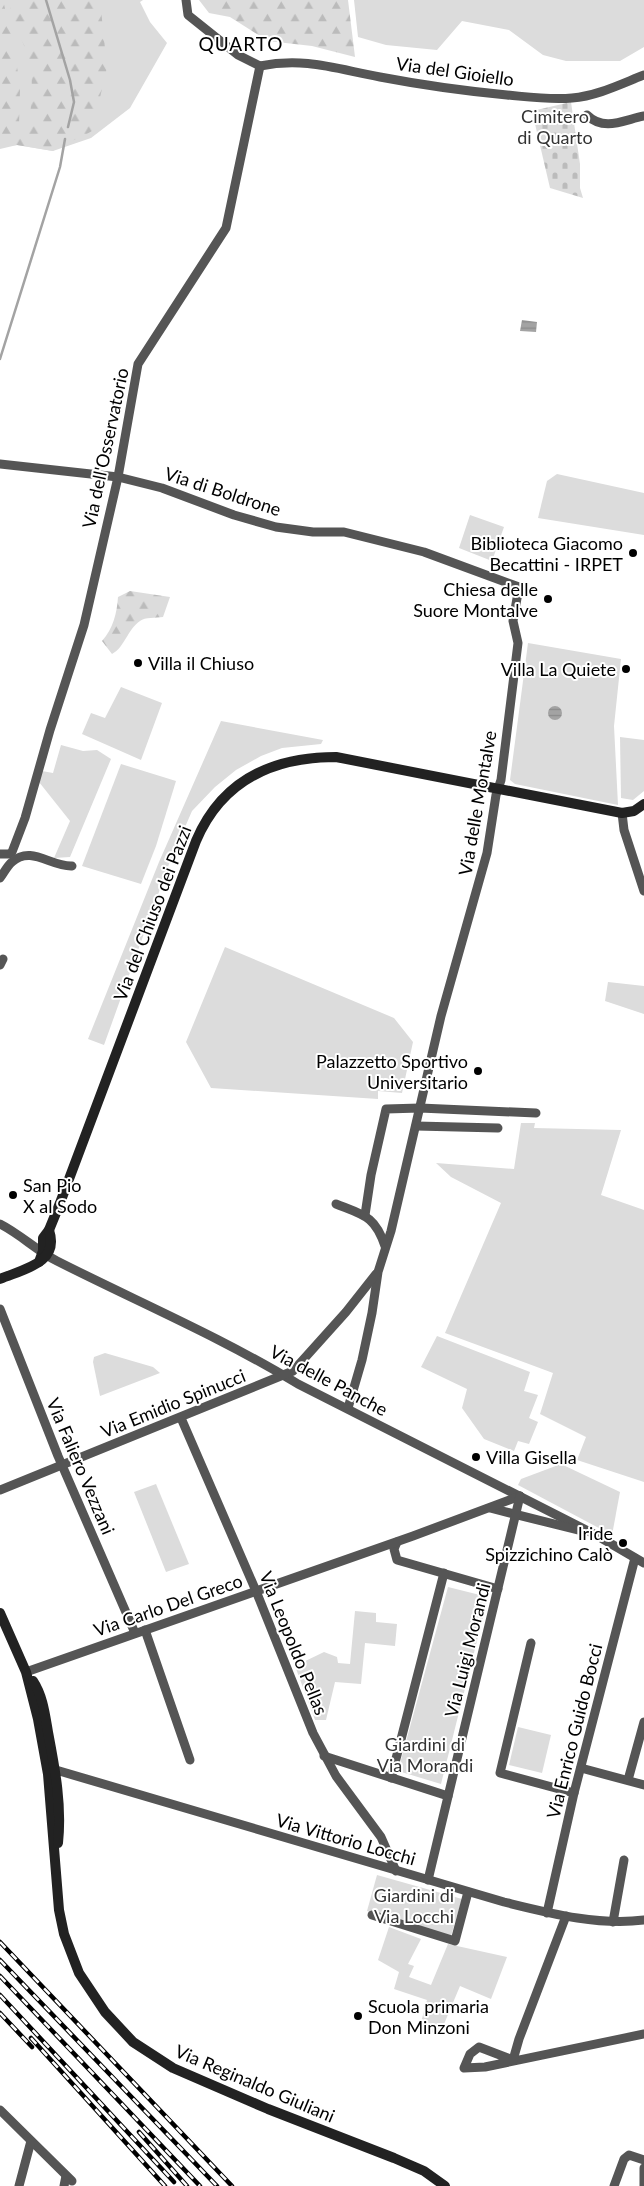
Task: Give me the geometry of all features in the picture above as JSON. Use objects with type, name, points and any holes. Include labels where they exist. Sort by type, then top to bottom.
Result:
[{"type":"main road","name":"Via del Chiuso dei Pazzi","points":[[0,1280],[39,1262],[52,1243],[50,1230],[196,841],[205,822],[230,792],[254,774],[277,764],[319,757],[346,758],[622,813]]},
{"type":"main road","points":[[622,813],[634,811],[644,804]]},
{"type":"main road","name":"Via Reginaldo Giuliani","points":[[0,1613],[26,1672],[46,1761],[60,1916],[64,1934],[74,1964],[97,2002],[114,2024],[133,2042],[184,2074],[394,2158],[424,2171],[445,2186]]},
{"type":"main road","name":"Via Reginaldo Giuliani","points":[[26,1672],[36,1686],[44,1706],[56,1770],[59,1830],[56,1859]]},
{"type":"street","points":[[186,0],[188,15],[238,55],[260,66]]},
{"type":"street","name":"Via del Gioiello","points":[[260,66],[301,63],[327,64],[378,77],[466,91],[551,99],[574,98],[600,92],[644,75]]},
{"type":"street","name":"Via dell'Osservatorio","points":[[0,854],[12,852],[28,810],[50,730],[84,624],[118,477],[138,364],[226,228],[260,66]]},
{"type":"street","points":[[587,115],[593,121],[609,126],[644,116]]},
{"type":"street","name":"Via di Boldrone","points":[[0,464],[118,477],[162,488],[234,515],[276,527],[313,532],[344,532],[424,552],[519,587]]},
{"type":"street","name":"Via delle Montalve","points":[[348,1408],[362,1360],[378,1272],[385,1246],[392,1231],[441,1016],[488,854],[498,788],[501,780],[518,643],[513,621],[519,587]]},
{"type":"street","points":[[622,813],[624,830],[644,891]]},
{"type":"street","points":[[0,878],[10,864],[19,857],[26,855],[33,855],[65,866],[72,866]]},
{"type":"street","points":[[365,1215],[371,1174],[386,1109],[420,1108],[536,1113]]},
{"type":"street","points":[[416,1126],[498,1128]]},
{"type":"street","points":[[336,1204],[365,1215],[380,1229],[385,1246]]},
{"type":"street","name":"Via delle Panche","points":[[0,1224],[45,1253],[596,1535],[644,1563]]},
{"type":"street","name":"Via Emidio Spinucci","points":[[0,1490],[182,1418],[293,1371],[346,1312],[378,1272]]},
{"type":"street","name":"Via Faliero Vezzani","points":[[0,1309],[62,1466],[135,1633]]},
{"type":"street","name":"Via Leopoldo Pellas","points":[[182,1418],[324,1756],[336,1776],[381,1837],[396,1870]]},
{"type":"street","name":"Via Carlo Del Greco","points":[[26,1672],[397,1542],[520,1496]]},
{"type":"street","name":"Via Luigi Morandi","points":[[428,1880],[520,1496]]},
{"type":"street","points":[[490,1508],[515,1516],[596,1535]]},
{"type":"street","points":[[397,1542],[394,1549],[397,1560],[498,1589]]},
{"type":"street","name":"Via Enrico Guido Bocci","points":[[547,1912],[574,1793],[635,1558]]},
{"type":"street","points":[[391,1778],[444,1573]]},
{"type":"street","points":[[145,1630],[190,1760]]},
{"type":"street","points":[[531,1643],[500,1773],[574,1793]]},
{"type":"street","points":[[628,1780],[644,1722]]},
{"type":"street","points":[[324,1756],[448,1796]]},
{"type":"street","name":"Via Vittorio Locchi","points":[[46,1761],[56,1770],[468,1892],[566,1916],[613,1922],[644,1920]]},
{"type":"street","points":[[582,1768],[644,1785]]},
{"type":"street","points":[[613,1922],[624,1860]]},
{"type":"street","points":[[372,1915],[454,1941],[468,1892]]},
{"type":"street","points":[[513,2060],[519,2039],[566,1916]]},
{"type":"street","points":[[513,2060],[479,2047],[470,2054],[464,2068],[485,2067],[644,2034]]},
{"type":"street","points":[[0,2110],[67,2181]]},
{"type":"street","points":[[19,2186],[31,2141]]},
{"type":"street","points":[[614,2186],[624,2159],[630,2155],[644,2160]]},
{"type":"street","points":[[644,2168],[644,2186]]},
{"type":"green space","points":[[0,0],[143,0],[140,2],[150,22],[167,43],[130,108],[91,138],[53,151],[17,145],[0,147]]},
{"type":"green space","points":[[0,0],[3,0],[15,51],[20,89],[19,125],[30,121],[31,73],[29,59],[15,24],[9,0],[100,0],[107,68],[92,131],[53,151],[17,145],[0,149]]},
{"type":"green space","points":[[199,0],[348,0],[355,57],[312,46],[268,41],[230,17],[209,13]]},
{"type":"green space","points":[[354,0],[644,0],[644,47],[620,61],[566,61],[543,55],[509,30],[462,21],[437,50],[386,45],[358,37]]},
{"type":"green space","name":"Cimitero di Quarto","points":[[571,102],[580,164],[580,188],[583,198],[550,188],[532,111]]},
{"type":"green space","points":[[557,474],[644,493],[644,535],[538,518],[547,481]]},
{"type":"green space","points":[[470,515],[504,527],[492,561],[459,548]]},
{"type":"green space","points":[[130,591],[170,597],[163,617],[148,618],[140,621],[120,647],[112,654],[102,641],[114,620],[118,597]]},
{"type":"green space","points":[[528,643],[621,659],[614,726],[618,805],[515,784],[510,780]]},
{"type":"green space","points":[[121,687],[162,703],[141,760],[82,734],[91,713],[105,718]]},
{"type":"green space","points":[[221,721],[323,740],[321,744],[282,748],[261,756],[236,770],[215,787],[192,811],[169,864],[104,1045],[88,1039],[159,862]]},
{"type":"green space","points":[[620,737],[644,740],[644,791],[633,800],[621,798]]},
{"type":"green space","points":[[61,745],[83,751],[97,750],[111,759],[70,857],[54,858],[70,821],[39,782],[42,771],[53,773]]},
{"type":"green space","points":[[121,764],[176,781],[156,846],[141,884],[82,866]]},
{"type":"green space","points":[[225,947],[394,1018],[413,1042],[402,1093],[378,1091],[378,1099],[211,1088],[186,1042]]},
{"type":"green space","points":[[608,982],[644,986],[644,1014],[605,1001]]},
{"type":"green space","points":[[521,1123],[535,1123],[534,1128],[621,1130],[601,1195],[644,1210],[644,1482],[577,1460],[586,1437],[540,1414],[553,1373],[445,1333],[501,1203],[451,1177],[436,1163],[514,1169]]},
{"type":"green space","points":[[437,1336],[530,1372],[524,1391],[538,1395],[529,1418],[538,1422],[529,1444],[518,1441],[514,1451],[484,1439],[462,1408],[467,1389],[421,1367]]},
{"type":"green space","points":[[105,1353],[153,1367],[160,1373],[100,1396],[93,1362],[94,1357]]},
{"type":"green space","points":[[561,1464],[620,1492],[612,1535],[518,1485],[521,1479]]},
{"type":"green space","points":[[156,1484],[189,1564],[166,1572],[134,1492]]},
{"type":"green space","name":"Giardini di Via Morandi","points":[[448,1587],[488,1597],[441,1784],[398,1771]]},
{"type":"green space","points":[[355,1611],[376,1613],[376,1622],[397,1624],[395,1646],[365,1643],[361,1684],[335,1682],[326,1720],[315,1720],[295,1666],[324,1652],[337,1657],[338,1663],[350,1664]]},
{"type":"green space","points":[[518,1727],[551,1735],[542,1773],[509,1765]]},
{"type":"green space","name":"Giardini di Via Locchi","points":[[377,1875],[462,1899],[451,1936],[367,1911]]},
{"type":"green space","points":[[389,1927],[421,1939],[408,1964],[414,1966],[409,1977],[431,1985],[448,1944],[507,1957],[491,1999],[460,1986],[439,2036],[420,2026],[427,2000],[394,1989],[399,1972],[378,1960]]},
{"type":"shaded area","points":[[522,320],[537,322],[536,332],[520,331]]},
{"type":"shaded area","points":[[552,706],[558,706],[562,713],[558,720],[552,720],[548,716],[548,710]]},
{"type":"waterway","points":[[46,0],[70,80],[74,102],[68,127]]},
{"type":"waterway","points":[[0,359],[60,167],[65,139]]},
{"type":"railway","points":[[0,1942],[232,2186]]},
{"type":"railway","points":[[0,1960],[217,2186]]},
{"type":"railway","points":[[0,1976],[200,2186]]},
{"type":"railway","points":[[0,1995],[174,2182]]},
{"type":"railway","points":[[0,2013],[32,2047]]},
{"type":"railway","points":[[31,2038],[165,2186]]},
{"type":"railway","points":[[139,2132],[187,2186]]},
{"type":"place","name":"Biblioteca Giacomo Becattini - IRPET","points":[[633,553]]},
{"type":"place","name":"Chiesa delle Suore Montalve","points":[[548,599]]},
{"type":"place","name":"Villa il Chiuso","points":[[138,663]]},
{"type":"place","name":"Villa La Quiete","points":[[626,669]]},
{"type":"place","name":"Palazzetto Sportivo Universitario","points":[[478,1071]]},
{"type":"place","name":"San Pio X al Sodo","points":[[13,1195]]},
{"type":"place","name":"Villa Gisella","points":[[476,1457]]},
{"type":"place","name":"Iride Spizzichino Calò","points":[[623,1543]]},
{"type":"place","name":"Scuola primaria Don Minzoni","points":[[358,2016]]},
{"type":"district","name":"QUARTO","points":[[241,43]]}]
